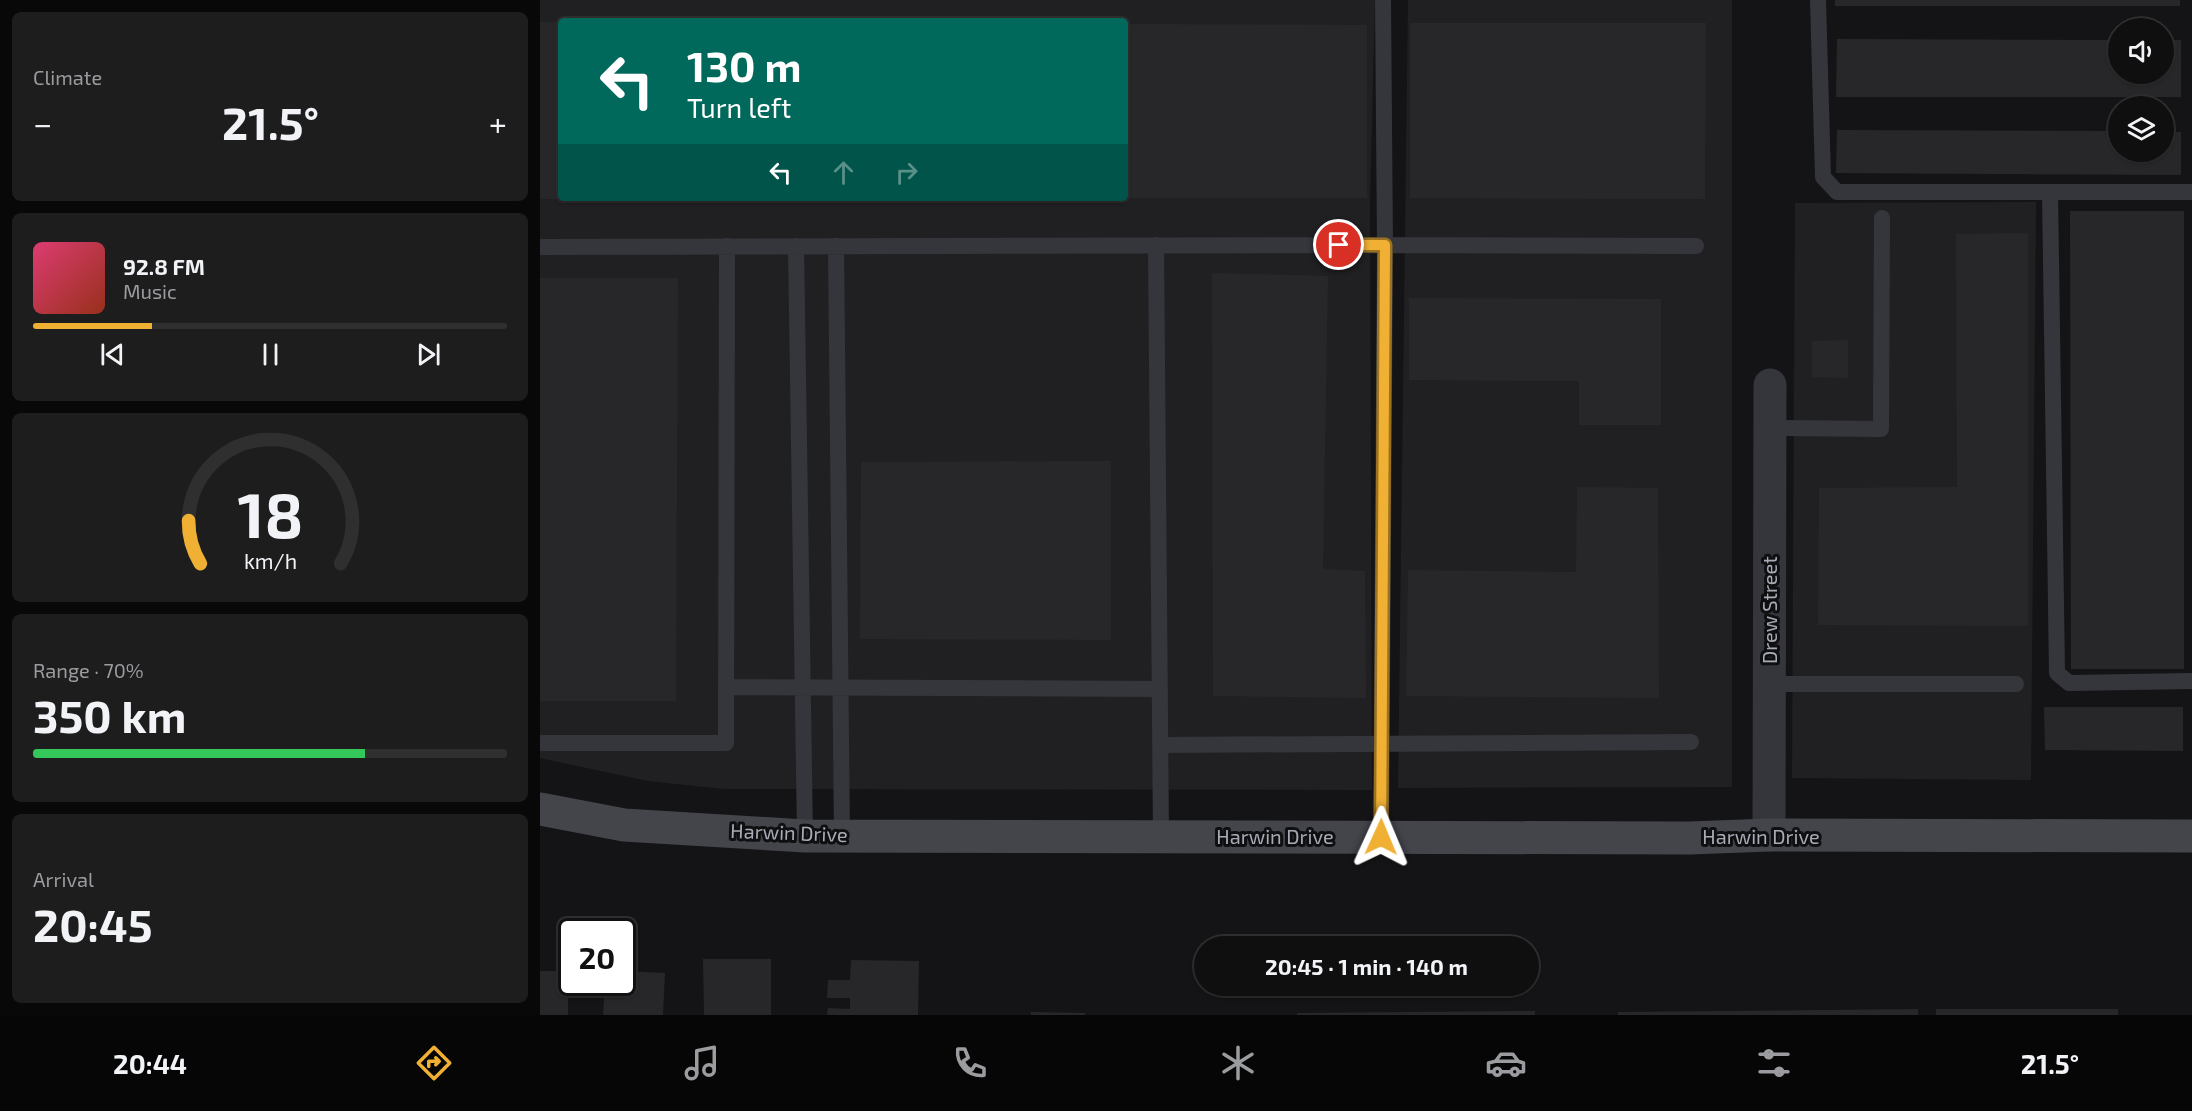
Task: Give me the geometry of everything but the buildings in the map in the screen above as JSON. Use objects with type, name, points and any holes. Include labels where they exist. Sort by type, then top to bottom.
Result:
[{"type":"main road","name":"Harwin Drive","points":[[540,809],[624,825],[805,836],[1690,838],[2192,836]]},
{"type":"street","name":"Drew Street","points":[[1769,836],[1770,385]]},
{"type":"lane","points":[[1381,837],[1385,245],[1383,0]]},
{"type":"lane","points":[[1818,0],[1823,177],[1837,192],[2192,192]]},
{"type":"lane","points":[[2050,192],[2057,673],[2069,683],[2192,681]]},
{"type":"lane","points":[[1770,428],[1881,429],[1882,218]]},
{"type":"lane","points":[[1156,245],[1161,837]]},
{"type":"lane","points":[[540,743],[726,743],[727,246]]},
{"type":"lane","points":[[796,246],[805,836]]},
{"type":"lane","points":[[836,246],[842,836]]},
{"type":"lane","points":[[540,247],[1696,246]]},
{"type":"lane","points":[[1769,684],[2016,684]]},
{"type":"lane","points":[[727,687],[1160,689]]},
{"type":"lane","points":[[1161,745],[1691,742]]},
{"type":"shaded area","points":[[540,0],[1375,0],[1370,202],[1372,790],[723,789],[648,781],[540,758]]},
{"type":"shaded area","points":[[1408,0],[1732,0],[1732,787],[1398,788]]},
{"type":"shaded area","points":[[2036,202],[2031,780],[1792,778],[1795,203]]},
{"type":"route","points":[[1339,245],[1385,245],[1381,837]]}]
